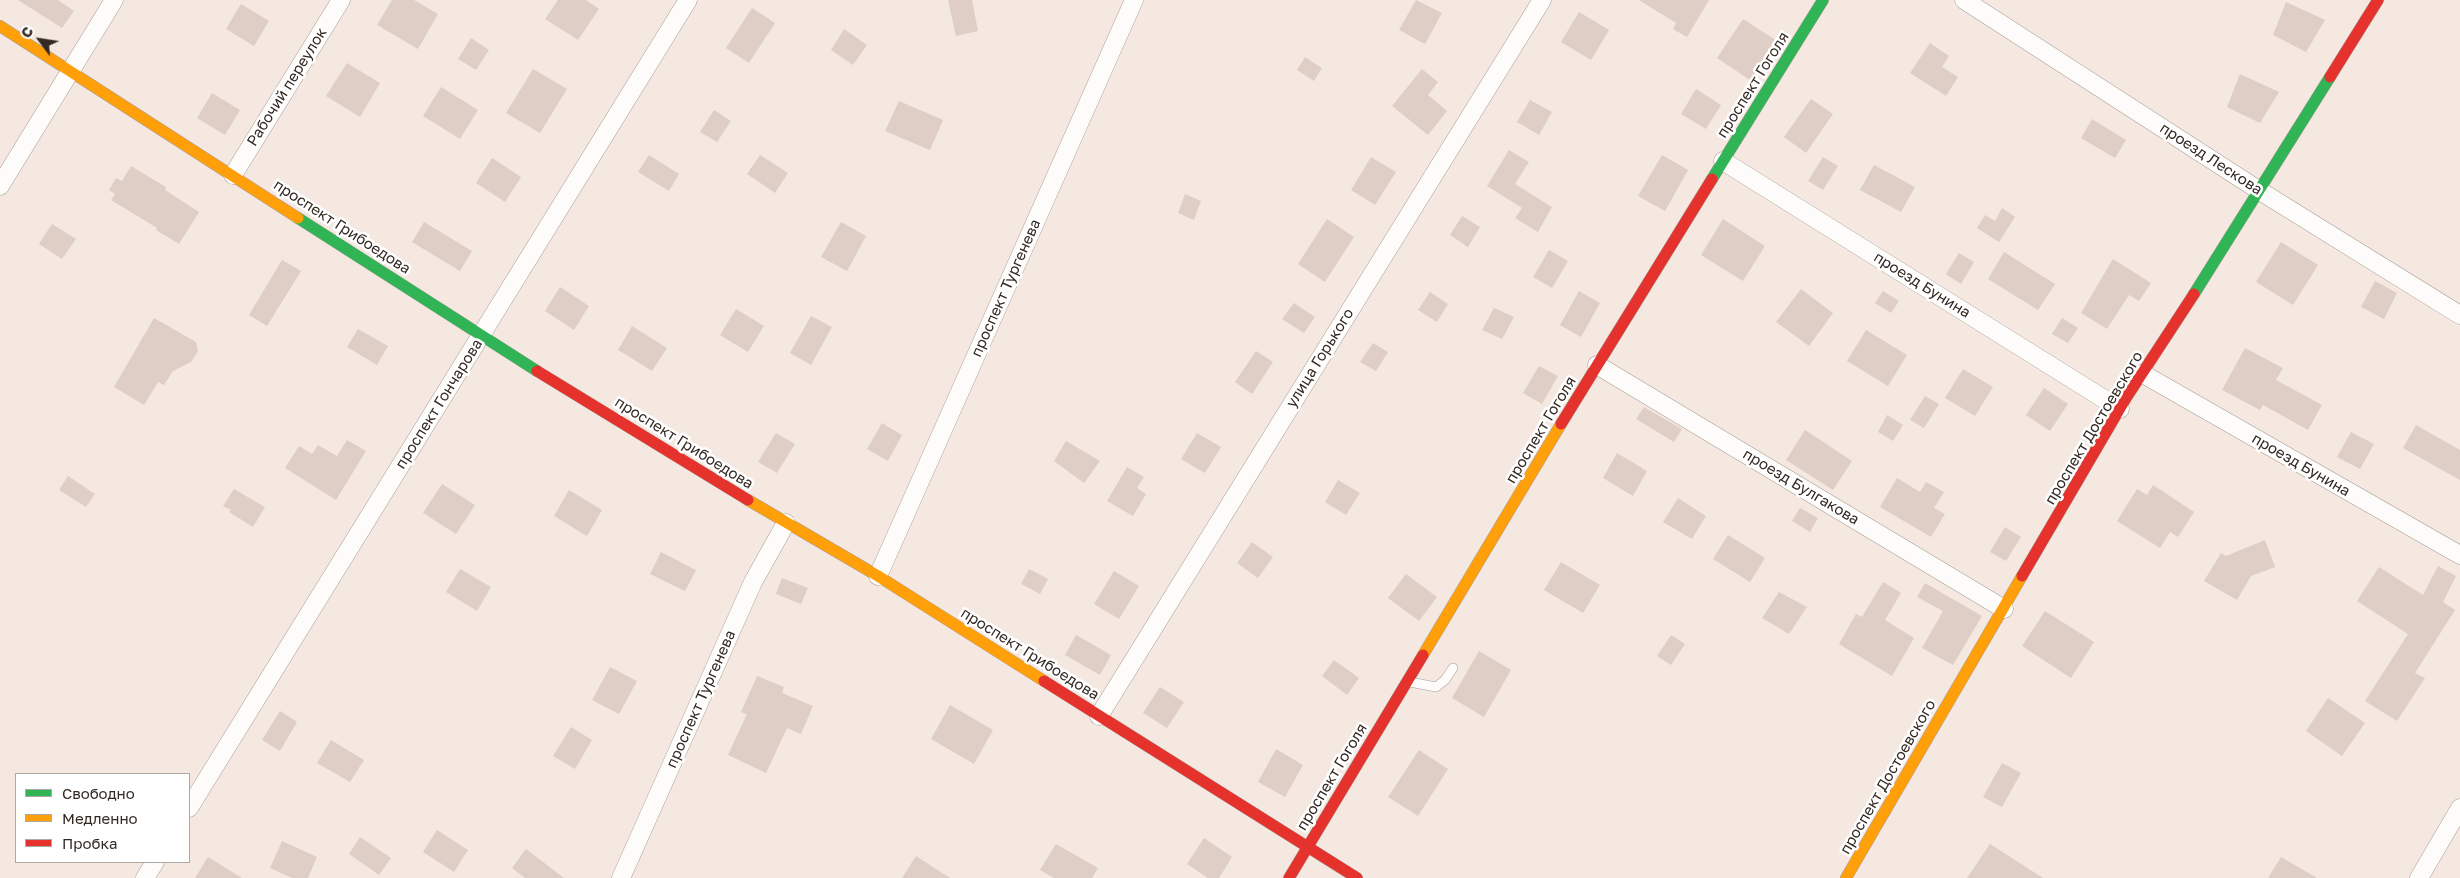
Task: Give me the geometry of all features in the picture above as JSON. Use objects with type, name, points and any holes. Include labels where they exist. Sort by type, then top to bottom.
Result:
[{"type":"street","points":[[0,186],[114,0]]},
{"type":"street","name":"Рабочий переулок","points":[[233,175],[342,0]]},
{"type":"street","name":"проспект Гончарова","points":[[190,806],[688,0]]},
{"type":"street","name":"проспект Тургенева","points":[[878,576],[1134,0]]},
{"type":"street","name":"улица Горького","points":[[1099,716],[1542,0]]},
{"type":"street","name":"проспект Гоголя","points":[[1289,878],[1597,366],[1822,0]]},
{"type":"street","name":"проезд Лескова","points":[[1964,0],[2260,191],[2460,315]]},
{"type":"street","name":"проспект Достоевского","points":[[1846,878],[2120,409],[2260,191],[2378,0]]},
{"type":"street","name":"проспект Грибоедова","points":[[0,26],[72,70],[481,336],[786,524],[878,576],[1357,878]]},
{"type":"street","name":"проезд Бунина","points":[[1724,160],[2120,409]]},
{"type":"street","name":"проезд Булгакова","points":[[1597,366],[2004,609]]},
{"type":"street","name":"проезд Бунина","points":[[2143,374],[2460,555]]},
{"type":"street","name":"проспект Тургенева","points":[[621,878],[754,582],[786,524]]},
{"type":"street","points":[[2419,878],[2460,808]]},
{"type":"street","points":[[145,878],[154,863]]},
{"type":"lane","points":[[1407,682],[1436,687],[1445,680],[1453,668]]},
{"type":"building","points":[[18,0],[58,0],[74,11],[62,28]]},
{"type":"building","points":[[392,0],[414,0],[438,14],[418,49],[377,25]]},
{"type":"building","points":[[558,0],[586,0],[599,9],[578,40],[545,19]]},
{"type":"building","points":[[948,0],[972,0],[978,31],[956,36]]},
{"type":"building","points":[[1416,0],[1442,13],[1425,44],[1399,30]]},
{"type":"building","points":[[1639,0],[1709,0],[1687,37],[1673,29],[1676,23]]},
{"type":"building","points":[[2286,2],[2325,20],[2306,52],[2273,35]]},
{"type":"building","points":[[241,4],[269,21],[254,46],[226,29]]},
{"type":"building","points":[[752,8],[775,23],[749,63],[726,48]]},
{"type":"building","points":[[1579,12],[1609,30],[1591,60],[1561,42]]},
{"type":"building","points":[[1743,19],[1777,41],[1750,80],[1717,58]]},
{"type":"building","points":[[844,29],[867,45],[853,65],[831,50]]},
{"type":"building","points":[[471,38],[489,50],[476,70],[458,59]]},
{"type":"building","points":[[1930,43],[1949,56],[1942,67],[1958,77],[1946,96],[1910,73]]},
{"type":"building","points":[[1305,57],[1322,68],[1314,81],[1297,70]]},
{"type":"building","points":[[347,63],[380,83],[360,117],[326,96]]},
{"type":"building","points":[[533,69],[567,89],[540,133],[506,113]]},
{"type":"building","points":[[1422,69],[1438,82],[1428,95],[1447,111],[1428,135],[1392,106]]},
{"type":"building","points":[[2240,74],[2279,92],[2260,123],[2227,107]]},
{"type":"building","points":[[441,87],[478,110],[460,139],[423,116]]},
{"type":"building","points":[[1696,89],[1721,105],[1706,129],[1681,114]]},
{"type":"building","points":[[212,93],[240,110],[225,135],[197,118]]},
{"type":"building","points":[[1811,99],[1833,114],[1806,153],[1784,137]]},
{"type":"building","points":[[1530,100],[1552,112],[1539,135],[1517,122]]},
{"type":"building","points":[[899,101],[943,120],[930,150],[885,131]]},
{"type":"building","points":[[714,110],[731,121],[717,142],[700,132]]},
{"type":"building","points":[[2092,119],[2126,140],[2115,158],[2081,138]]},
{"type":"building","points":[[1509,150],[1529,162],[1515,184],[1552,207],[1538,232],[1515,218],[1522,208],[1487,186]]},
{"type":"building","points":[[649,155],[679,174],[669,191],[638,172]]},
{"type":"building","points":[[760,155],[788,173],[775,193],[747,174]]},
{"type":"building","points":[[1662,155],[1688,170],[1665,211],[1638,196]]},
{"type":"building","points":[[1371,157],[1396,172],[1375,205],[1351,190]]},
{"type":"building","points":[[1823,157],[1838,166],[1823,190],[1808,181]]},
{"type":"building","points":[[492,158],[521,177],[505,202],[476,183]]},
{"type":"building","points":[[1874,165],[1915,187],[1901,212],[1860,190]]},
{"type":"building","points":[[131,166],[166,187],[165,190],[199,212],[179,244],[111,200],[115,194],[109,190],[116,178],[122,181]]},
{"type":"building","points":[[1185,194],[1201,201],[1194,220],[1178,213]]},
{"type":"building","points":[[2002,208],[2015,217],[1999,242],[1977,228],[1985,215],[1995,221]]},
{"type":"building","points":[[1462,216],[1480,227],[1468,247],[1450,235]]},
{"type":"building","points":[[1327,219],[1354,237],[1325,282],[1298,264]]},
{"type":"building","points":[[1723,219],[1765,246],[1743,281],[1701,255]]},
{"type":"building","points":[[424,222],[472,251],[460,271],[412,242]]},
{"type":"building","points":[[841,222],[866,236],[847,271],[821,257]]},
{"type":"building","points":[[52,224],[76,239],[62,259],[39,244]]},
{"type":"building","points":[[2281,242],[2318,265],[2293,305],[2256,282]]},
{"type":"building","points":[[1549,250],[1568,261],[1552,288],[1533,277]]},
{"type":"building","points":[[2004,252],[2055,284],[2038,310],[1988,279]]},
{"type":"building","points":[[1959,253],[1974,262],[1961,284],[1946,274]]},
{"type":"building","points":[[2113,259],[2151,283],[2139,301],[2129,295],[2107,329],[2081,313]]},
{"type":"building","points":[[282,260],[301,271],[267,326],[249,315]]},
{"type":"building","points":[[2375,281],[2397,293],[2384,319],[2361,307]]},
{"type":"building","points":[[560,287],[589,306],[574,330],[545,311]]},
{"type":"building","points":[[1801,289],[1833,313],[1809,346],[1776,322]]},
{"type":"building","points":[[1579,291],[1600,303],[1581,337],[1560,325]]},
{"type":"building","points":[[1883,291],[1899,301],[1891,313],[1875,303]]},
{"type":"building","points":[[1430,292],[1448,304],[1437,322],[1418,310]]},
{"type":"building","points":[[1294,303],[1315,317],[1304,333],[1282,319]]},
{"type":"building","points":[[1494,308],[1514,317],[1502,339],[1482,330]]},
{"type":"building","points":[[736,309],[764,326],[748,352],[720,335]]},
{"type":"building","points":[[811,316],[832,327],[811,365],[790,353]]},
{"type":"building","points":[[154,318],[196,342],[198,351],[191,362],[173,371],[164,385],[158,382],[144,405],[114,387]]},
{"type":"building","points":[[2062,318],[2078,328],[2068,343],[2052,334]]},
{"type":"building","points":[[632,326],[667,348],[652,371],[618,350]]},
{"type":"building","points":[[358,329],[388,346],[377,365],[347,347]]},
{"type":"building","points":[[1866,330],[1907,355],[1888,386],[1847,361]]},
{"type":"building","points":[[1373,343],[1388,352],[1376,371],[1360,362]]},
{"type":"building","points":[[2245,348],[2283,368],[2276,380],[2322,405],[2308,430],[2263,405],[2260,410],[2222,390]]},
{"type":"building","points":[[1256,351],[1273,362],[1252,394],[1235,382]]},
{"type":"building","points":[[1539,366],[1558,376],[1542,404],[1523,393]]},
{"type":"building","points":[[1963,369],[1993,387],[1975,416],[1945,398]]},
{"type":"building","points":[[2044,388],[2068,404],[2050,431],[2026,415]]},
{"type":"building","points":[[1925,396],[1939,404],[1924,428],[1910,420]]},
{"type":"building","points":[[1644,407],[1682,429],[1674,442],[1636,419]]},
{"type":"building","points":[[1887,415],[1903,425],[1893,441],[1878,432]]},
{"type":"building","points":[[882,423],[902,435],[888,461],[867,449]]},
{"type":"building","points":[[2416,425],[2460,450],[2460,480],[2403,448]]},
{"type":"building","points":[[1805,430],[1852,461],[1833,490],[1786,460]]},
{"type":"building","points":[[2351,432],[2374,444],[2360,469],[2337,457]]},
{"type":"building","points":[[776,433],[795,444],[777,473],[758,462]]},
{"type":"building","points":[[1197,433],[1221,447],[1205,473],[1181,459]]},
{"type":"building","points":[[347,440],[366,451],[336,500],[285,468],[299,446],[312,454],[318,445],[337,456]]},
{"type":"building","points":[[1066,441],[1100,461],[1084,483],[1054,461]]},
{"type":"building","points":[[1617,453],[1647,471],[1633,496],[1603,478]]},
{"type":"building","points":[[1127,467],[1144,477],[1137,488],[1146,494],[1133,516],[1107,501]]},
{"type":"building","points":[[68,476],[95,494],[86,507],[59,490]]},
{"type":"building","points":[[1897,478],[1920,492],[1926,482],[1944,492],[1934,508],[1945,514],[1931,537],[1880,507]]},
{"type":"building","points":[[1338,480],[1360,493],[1346,515],[1325,502]]},
{"type":"building","points":[[442,484],[475,505],[456,534],[423,513]]},
{"type":"building","points":[[2153,485],[2194,512],[2178,537],[2170,532],[2160,548],[2117,521],[2137,489],[2147,495]]},
{"type":"building","points":[[234,489],[265,507],[253,527],[223,506]]},
{"type":"building","points":[[569,490],[602,510],[587,536],[554,516]]},
{"type":"building","points":[[1678,498],[1706,516],[1692,539],[1663,522]]},
{"type":"building","points":[[1800,508],[1818,518],[1810,532],[1792,521]]},
{"type":"building","points":[[2005,527],[2021,537],[2006,561],[1990,552]]},
{"type":"building","points":[[1728,535],[1765,558],[1750,582],[1713,559]]},
{"type":"building","points":[[2265,540],[2275,567],[2251,576],[2237,600],[2204,581],[2221,553],[2226,556]]},
{"type":"building","points":[[1252,542],[1273,557],[1258,578],[1237,563]]},
{"type":"building","points":[[661,552],[696,570],[685,591],[650,574]]},
{"type":"building","points":[[1561,562],[1600,585],[1583,613],[1544,590]]},
{"type":"building","points":[[2438,566],[2456,576],[2443,602],[2455,610],[2415,673],[2425,678],[2397,721],[2365,701],[2408,634],[2357,601],[2379,567],[2423,595]]},
{"type":"building","points":[[460,569],[491,587],[477,611],[446,592]]},
{"type":"building","points":[[1029,569],[1048,579],[1040,594],[1021,584]]},
{"type":"building","points":[[1114,571],[1139,586],[1119,619],[1094,604]]},
{"type":"building","points":[[1406,574],[1437,597],[1419,621],[1388,598]]},
{"type":"building","points":[[782,578],[808,588],[801,604],[776,594]]},
{"type":"building","points":[[1883,582],[1901,593],[1885,620],[1914,638],[1892,676],[1839,644],[1856,614],[1862,617]]},
{"type":"building","points":[[1925,583],[1982,616],[1953,665],[1922,648],[1943,611],[1917,597]]},
{"type":"building","points":[[1779,592],[1807,607],[1789,634],[1762,618]]},
{"type":"building","points":[[2045,611],[2094,642],[2071,678],[2022,646]]},
{"type":"building","points":[[1076,635],[1111,655],[1100,675],[1065,655]]},
{"type":"building","points":[[1671,635],[1685,644],[1671,665],[1657,656]]},
{"type":"building","points":[[1479,651],[1511,670],[1484,717],[1452,698]]},
{"type":"building","points":[[1334,660],[1359,678],[1347,695],[1322,676]]},
{"type":"building","points":[[610,667],[637,681],[619,714],[592,700]]},
{"type":"building","points":[[757,676],[784,687],[782,693],[813,706],[801,734],[787,728],[766,773],[728,755],[747,714],[741,712]]},
{"type":"building","points":[[1160,687],[1184,702],[1167,728],[1143,713]]},
{"type":"building","points":[[2328,698],[2365,723],[2342,756],[2306,731]]},
{"type":"building","points":[[950,705],[993,730],[974,764],[931,739]]},
{"type":"building","points":[[280,711],[297,722],[280,751],[262,740]]},
{"type":"building","points":[[571,727],[592,740],[575,769],[553,756]]},
{"type":"building","points":[[331,740],[364,760],[350,782],[317,763]]},
{"type":"building","points":[[1276,749],[1303,765],[1285,797],[1258,782]]},
{"type":"building","points":[[1419,750],[1448,769],[1418,816],[1388,797]]},
{"type":"building","points":[[2002,763],[2021,773],[2002,807],[1983,797]]},
{"type":"building","points":[[437,830],[468,850],[454,872],[423,852]]},
{"type":"building","points":[[360,837],[391,858],[379,875],[349,854]]},
{"type":"building","points":[[1204,838],[1232,857],[1219,878],[1208,878],[1187,864]]},
{"type":"building","points":[[282,841],[317,857],[308,878],[292,878],[270,868]]},
{"type":"building","points":[[1056,844],[1098,868],[1092,878],[1054,878],[1040,870]]},
{"type":"building","points":[[1990,844],[2043,878],[1967,878]]},
{"type":"building","points":[[526,849],[564,878],[525,878],[512,868]]},
{"type":"building","points":[[916,856],[950,878],[902,878]]},
{"type":"building","points":[[208,857],[242,878],[195,878]]},
{"type":"building","points":[[2281,857],[2317,878],[2268,878]]},
{"type":"traffic: fast","points":[[1712,179],[1823,0]]},
{"type":"traffic: fast","points":[[2194,294],[2330,77]]},
{"type":"traffic: fast","points":[[298,218],[537,371]]},
{"type":"traffic: slow","points":[[0,26],[298,218]]},
{"type":"traffic: slow","points":[[1423,655],[1561,424]]},
{"type":"traffic: slow","points":[[748,500],[878,576],[1044,681]]},
{"type":"traffic: slow","points":[[1846,878],[2022,576]]},
{"type":"traffic: jam","points":[[2330,77],[2378,0]]},
{"type":"traffic: jam","points":[[1561,424],[1712,179]]},
{"type":"traffic: jam","points":[[2022,576],[2126,398],[2194,294]]},
{"type":"traffic: jam","points":[[537,371],[748,500]]},
{"type":"traffic: jam","points":[[1289,878],[1423,655]]},
{"type":"traffic: jam","points":[[1044,681],[1357,878]]}]
